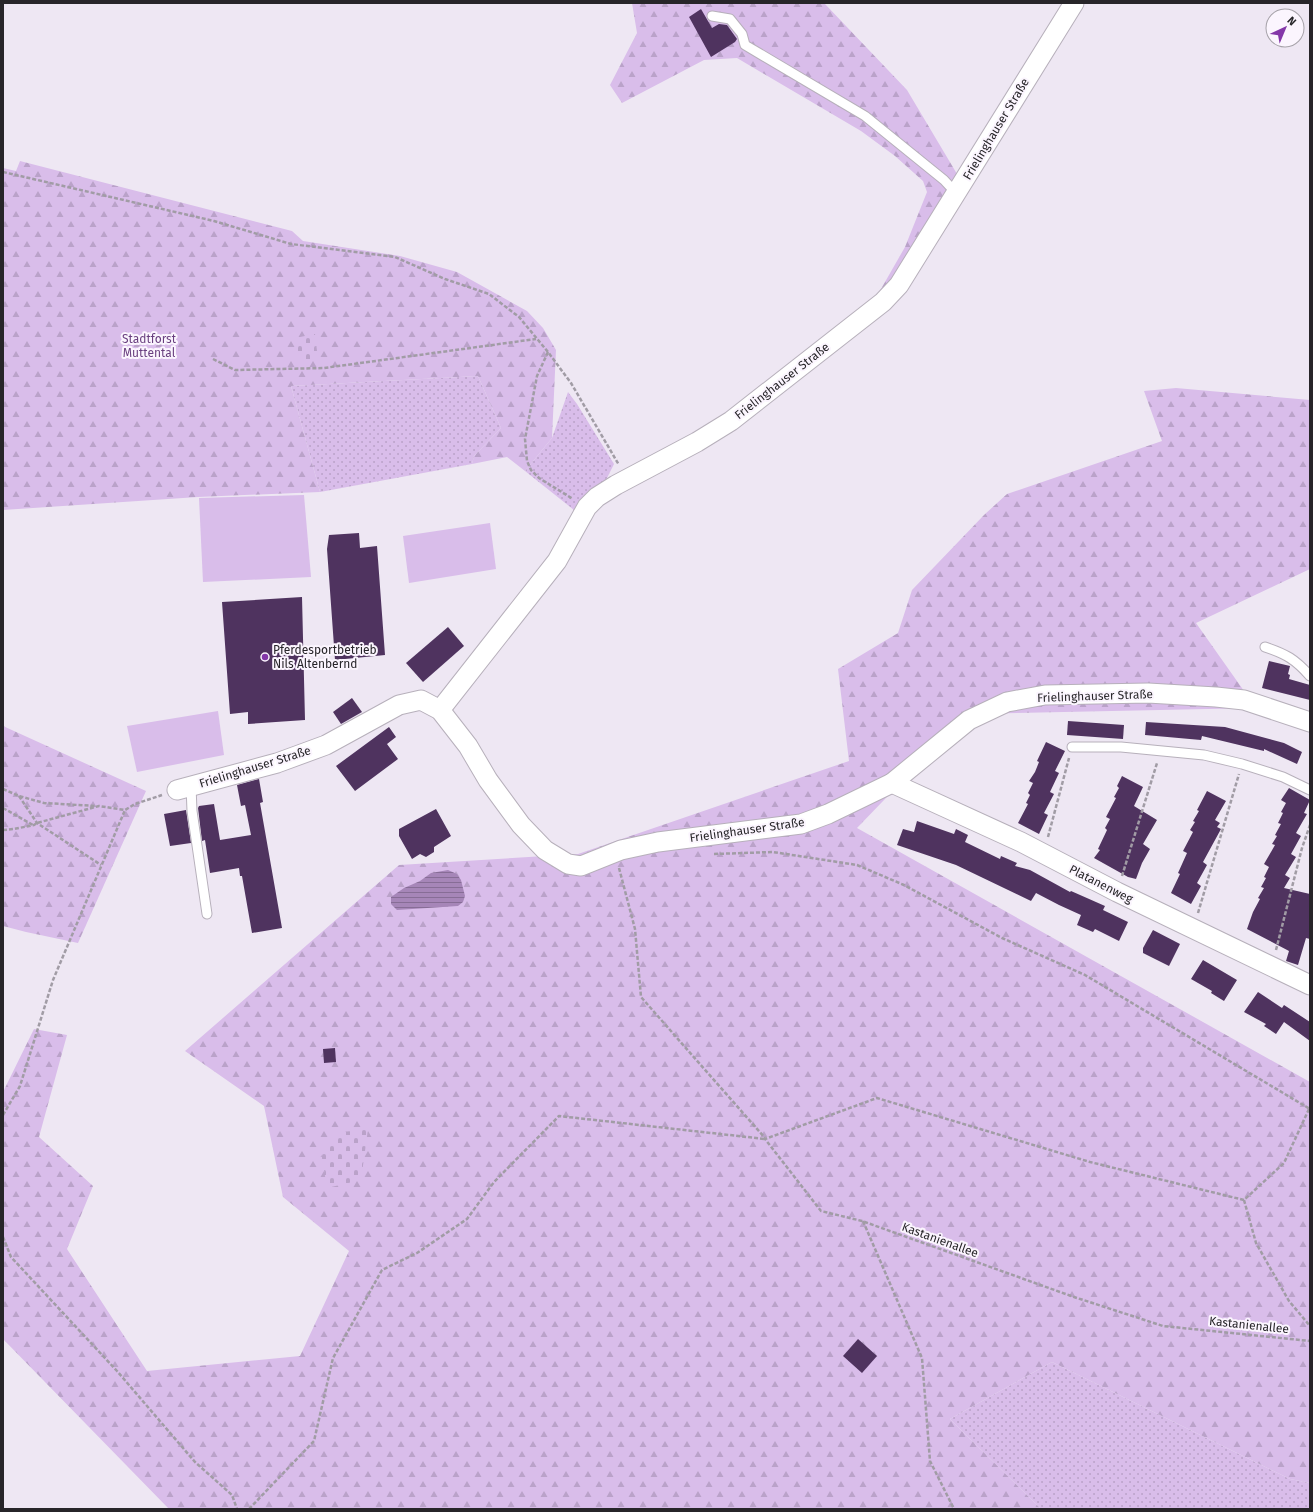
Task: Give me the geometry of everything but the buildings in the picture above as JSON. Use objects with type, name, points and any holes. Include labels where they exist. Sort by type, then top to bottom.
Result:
[{"type":"street","name":"Frielinghauser Straße","points":[[440,710],[557,561],[587,507],[596,497],[697,442],[731,421],[883,302],[899,285],[957,194],[1074,3]]},
{"type":"street","name":"Frielinghauser Straße","points":[[184,788],[277,763],[326,745],[399,705],[421,700],[440,710],[468,746],[488,780],[521,825],[545,850],[568,864],[582,866],[621,850],[658,842],[801,824],[828,814],[892,783],[969,720],[1007,702],[1045,695],[1148,693],[1216,697],[1244,700],[1310,722]]},
{"type":"street","name":"Platanenweg","points":[[892,783],[1021,842],[1117,892],[1310,985]]},
{"type":"lane","points":[[712,16],[730,19],[742,34],[746,46],[865,116],[944,180],[957,194]]},
{"type":"lane","points":[[1265,647],[1293,659],[1310,676]]},
{"type":"lane","points":[[1072,747],[1121,747],[1160,752],[1204,755],[1242,764],[1283,777],[1310,790]]},
{"type":"lane","points":[[184,788],[192,811],[207,914]]},
{"type":"path","points":[[3,172],[214,221],[291,244],[395,257],[445,279],[489,294],[519,317],[571,383],[619,464],[616,485]]},
{"type":"path","points":[[213,359],[235,370],[324,368],[536,339]]},
{"type":"path","points":[[548,352],[537,376],[525,439],[526,461],[531,470],[539,478],[587,507]]},
{"type":"path","points":[[1044,855],[1072,747]]},
{"type":"path","points":[[1117,892],[1160,752]]},
{"type":"path","points":[[1194,929],[1242,764]]},
{"type":"path","points":[[3,789],[19,796],[44,803],[99,806],[125,810],[136,804],[184,788]]},
{"type":"path","points":[[19,796],[35,824]]},
{"type":"path","points":[[3,830],[35,824],[99,806]]},
{"type":"path","points":[[3,808],[35,824],[101,865]]},
{"type":"path","points":[[3,1115],[20,1086],[53,980],[125,810]]},
{"type":"path","points":[[1272,966],[1302,848],[1310,825]]},
{"type":"path","points":[[711,854],[773,852],[857,865],[898,882],[1002,938],[1085,975],[1309,1109],[1284,1163],[1244,1200]]},
{"type":"path","name":"Kastanienallee","points":[[618,864],[634,929],[641,997],[765,1139],[821,1211],[862,1221],[1074,1297],[1163,1326],[1310,1341]]},
{"type":"path","points":[[249,1509],[314,1441],[333,1358],[382,1270],[417,1253],[467,1219],[494,1182],[559,1116],[765,1139],[877,1098],[1090,1162],[1244,1200]]},
{"type":"path","points":[[1244,1200],[1256,1243],[1289,1301],[1310,1326]]},
{"type":"path","points":[[862,1221],[922,1358],[930,1461],[954,1509]]},
{"type":"path","points":[[3,1237],[11,1257],[116,1371],[195,1462],[232,1495],[237,1509]]},
{"type":"green space","points":[[632,3],[823,3],[907,90],[960,179],[901,272],[873,303],[905,247],[927,192],[923,181],[895,156],[861,131],[737,58],[704,60],[622,103],[610,85],[637,33]]},
{"type":"green space","name":"Stadtforst Muttental","points":[[20,161],[292,231],[303,241],[400,256],[457,272],[527,311],[543,328],[556,350],[552,438],[525,471],[507,457],[472,464],[474,456],[501,428],[478,376],[291,386],[320,492],[198,497],[3,510],[3,168],[16,171]]},
{"type":"green space","points":[[315,334],[318,360],[296,362],[295,338]]},
{"type":"green space","points":[[478,376],[501,428],[474,456],[472,464],[320,492],[291,386]]},
{"type":"green space","points":[[1176,388],[1310,400],[1310,569],[1196,623],[1256,708],[967,714],[857,828],[1310,1082],[1310,1483],[1290,1479],[1052,1362],[950,1419],[1041,1509],[169,1509],[3,1339],[3,1092],[34,1029],[67,1035],[39,1137],[93,1186],[67,1249],[147,1371],[300,1356],[349,1251],[283,1197],[264,1106],[185,1051],[399,865],[578,854],[849,761],[838,669],[898,633],[912,590],[984,515],[1007,494],[1162,441],[1144,391]]},
{"type":"green space","points":[[568,392],[614,464],[603,486],[579,514],[525,471],[552,438]]},
{"type":"green space","points":[[304,495],[311,577],[203,582],[199,498]]},
{"type":"green space","points":[[490,523],[496,569],[409,583],[403,536]]},
{"type":"green space","points":[[218,711],[224,755],[137,772],[127,726]]},
{"type":"green space","points":[[3,726],[146,791],[78,943],[3,926]]},
{"type":"green space","points":[[368,1129],[361,1180],[327,1188],[321,1152],[343,1132]]},
{"type":"green space","points":[[1052,1362],[1290,1479],[1310,1483],[1310,1509],[1041,1509],[950,1419]]},
{"type":"shaded area","points":[[448,870],[457,874],[461,880],[465,896],[463,902],[458,906],[397,910],[391,904],[391,897],[404,888],[420,881],[431,873]]},
{"type":"place","name":"Pferdesportbetrieb Nils Altenbernd","points":[[265,657]]}]
